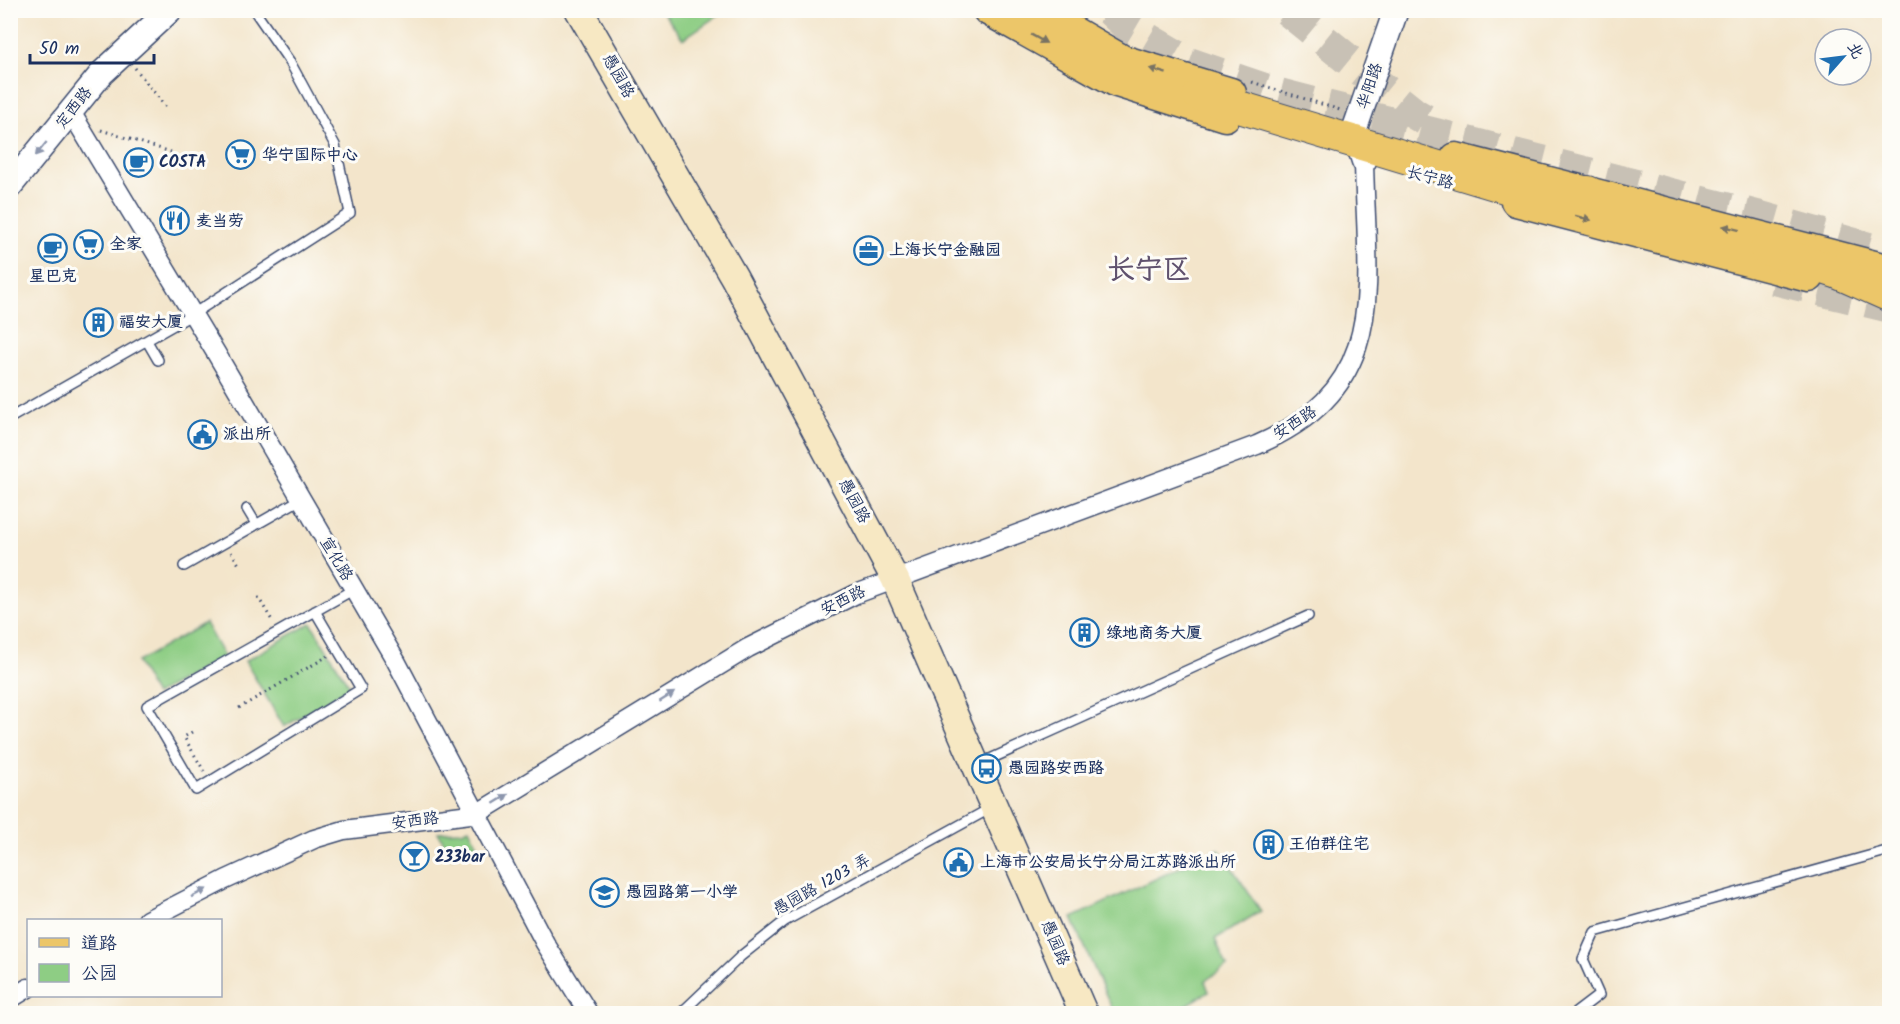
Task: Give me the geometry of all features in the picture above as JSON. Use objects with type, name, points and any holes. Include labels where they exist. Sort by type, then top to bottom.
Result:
[{"type":"highway","points":[[1199,95],[1359,146],[1405,155],[1538,196],[1588,192]]},
{"type":"highway","points":[[1766,249],[1836,273],[1890,296]]},
{"type":"main road","name":"长宁路","points":[[988,10],[1117,82],[1359,146],[1890,296]]},
{"type":"main road","name":"长宁路","points":[[1036,10],[1122,60],[1359,146]]},
{"type":"main road","name":"愚园路","points":[[581,11],[734,278],[895,579],[1084,1014]]},
{"type":"main road","points":[[1588,192],[1890,270]]},
{"type":"street","name":"定西路","points":[[10,186],[102,73],[170,10]]},
{"type":"street","name":"华阳路","points":[[1359,146],[1396,10]]},
{"type":"street","name":"宣化路","points":[[71,112],[193,314],[354,589],[430,722],[545,943],[589,1014]]},
{"type":"street","name":"安西路","points":[[151,919],[235,875],[314,839],[344,830],[478,813],[748,648],[856,594],[1257,445],[1303,421],[1324,403],[1352,365],[1360,343],[1366,284],[1359,146]]},
{"type":"street","points":[[10,999],[27,989]]},
{"type":"lane","points":[[10,418],[193,314],[350,213],[335,145],[290,62],[254,10]]},
{"type":"lane","points":[[147,341],[158,360]]},
{"type":"lane","points":[[184,566],[301,499]]},
{"type":"lane","points":[[247,509],[256,524]]},
{"type":"lane","points":[[315,611],[361,689],[196,790],[147,706],[315,611],[354,589]]},
{"type":"lane","points":[[977,765],[1308,616]]},
{"type":"lane","name":"愚园路 1203 弄","points":[[680,1014],[741,956],[785,921],[995,806]]},
{"type":"lane","points":[[1574,1014],[1599,995],[1583,959],[1595,932],[1890,850]]},
{"type":"path","points":[[130,62],[168,110]]},
{"type":"path","points":[[91,127],[171,152]]},
{"type":"path","points":[[258,597],[278,632]]},
{"type":"path","points":[[239,708],[338,651]]},
{"type":"path","points":[[192,732],[184,737],[210,782]]},
{"type":"green space","points":[[662,11],[724,11],[683,39]]},
{"type":"green space","points":[[205,623],[224,657],[155,695],[137,662]]},
{"type":"green space","points":[[311,623],[350,687],[284,727],[245,661]]},
{"type":"green space","points":[[469,828],[477,844],[452,857],[438,832],[462,831]]},
{"type":"green space","points":[[1219,849],[1261,911],[1215,939],[1227,966],[1205,981],[1209,992],[1173,1013],[1114,1013],[1072,918]]},
{"type":"tunnel","points":[[1110,10],[1128,27],[1189,63],[1279,94],[1757,216],[1890,254]]},
{"type":"tunnel","points":[[1287,10],[1415,114],[1438,127]]},
{"type":"tunnel","points":[[1774,279],[1890,307]]},
{"type":"place","name":"华宁国际中心","points":[[241,155]]},
{"type":"place","name":"COSTA","points":[[138,162]]},
{"type":"place","name":"麦当劳","points":[[175,221]]},
{"type":"place","name":"全家","points":[[89,244]]},
{"type":"place","name":"星巴克","points":[[53,248]]},
{"type":"place","name":"上海长宁金融园","points":[[868,250]]},
{"type":"place","name":"福安大厦","points":[[98,322]]},
{"type":"place","name":"派出所","points":[[202,434]]},
{"type":"place","name":"绿地商务大厦","points":[[1085,633]]},
{"type":"place","name":"愚园路安西路","points":[[987,768]]},
{"type":"place","name":"王伯群住宅","points":[[1268,844]]},
{"type":"place","name":"233bar","points":[[414,857]]},
{"type":"place","name":"上海市公安局长宁分局江苏路派出所","points":[[959,862]]},
{"type":"place","name":"愚园路第一小学","points":[[605,892]]},
{"type":"district","name":"长宁区","points":[[1149,270]]}]
